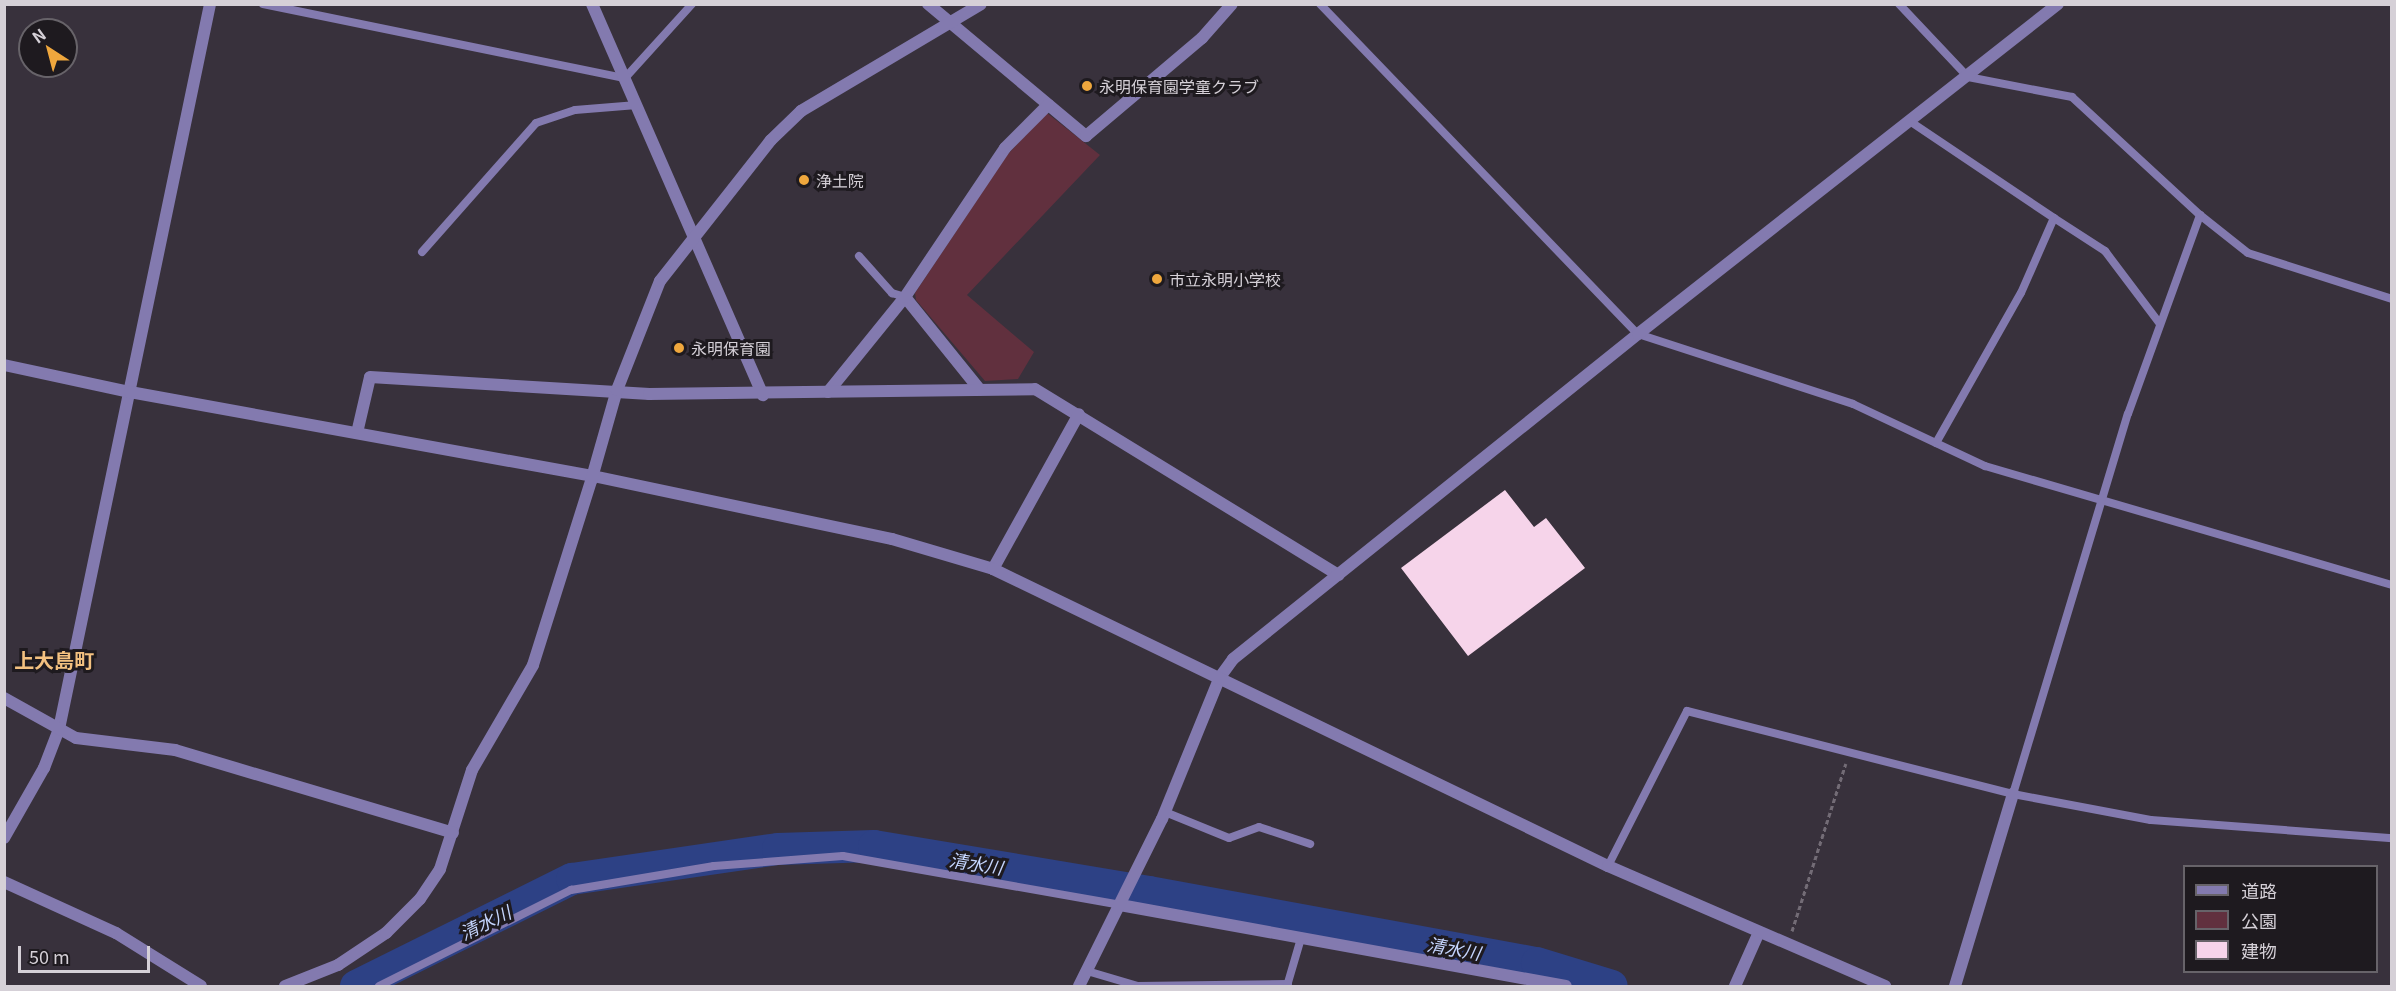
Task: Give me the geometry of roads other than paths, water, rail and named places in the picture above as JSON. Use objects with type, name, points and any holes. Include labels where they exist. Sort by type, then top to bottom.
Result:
[{"type":"street","points":[[4,838],[44,768],[59,729],[210,4]]},
{"type":"street","points":[[592,4],[763,395]]},
{"type":"street","points":[[928,4],[1086,136],[1202,38],[1232,4]]},
{"type":"street","points":[[285,987],[339,965],[386,933],[432,884],[453,833],[472,770],[533,665],[617,390],[660,281],[771,140],[801,111],[981,4]]},
{"type":"street","points":[[1079,987],[1165,812],[1220,677],[1233,659],[1638,334],[1911,122],[2058,4]]},
{"type":"street","points":[[828,392],[905,297],[1005,148],[1048,105]]},
{"type":"street","points":[[905,297],[980,390]]},
{"type":"street","points":[[4,365],[130,392],[592,478],[892,539],[993,569],[1608,866],[1885,987]]},
{"type":"street","points":[[357,433],[369,377],[763,395],[1035,389],[1339,575]]},
{"type":"street","points":[[993,569],[1079,414]]},
{"type":"street","points":[[4,698],[59,729],[94,743],[134,743],[175,750],[453,833]]},
{"type":"street","points":[[1955,987],[2013,794]]},
{"type":"street","points":[[4,882],[116,933],[201,987]]},
{"type":"street","points":[[1120,905],[1566,987]]},
{"type":"street","points":[[1736,987],[1760,932]]},
{"type":"lane","points":[[263,4],[625,78],[692,4]]},
{"type":"lane","points":[[1320,4],[1638,334],[1854,404],[1985,466],[2391,585]]},
{"type":"lane","points":[[1899,4],[1968,77],[2072,97],[2200,215],[2248,254],[2391,299]]},
{"type":"lane","points":[[422,252],[536,123],[575,110],[637,105]]},
{"type":"lane","points":[[1911,122],[2105,251],[2160,324]]},
{"type":"lane","points":[[2013,794],[2160,324],[2200,215]]},
{"type":"lane","points":[[1936,442],[2021,293],[2054,218]]},
{"type":"lane","points":[[859,256],[892,293],[905,297]]},
{"type":"lane","points":[[1608,866],[1687,711],[2013,794],[2151,820],[2391,838]]},
{"type":"lane","points":[[1165,812],[1229,838],[1259,826],[1310,844]]},
{"type":"lane","points":[[379,987],[571,890],[714,866],[843,856],[1120,905]]},
{"type":"lane","points":[[1087,971],[1138,986],[1288,985],[1301,938]]},
{"type":"waterway","name":"清水川","points":[[356,986],[572,879],[778,849],[874,846],[1149,892],[1537,963],[1612,986]]},
{"type":"place","name":"永明保育園学童クラブ","points":[[1087,86]]},
{"type":"place","name":"浄土院","points":[[804,180]]},
{"type":"place","name":"市立永明小学校","points":[[1157,279]]},
{"type":"place","name":"永明保育園","points":[[679,348]]},
{"type":"district","name":"上大島町","points":[[54,659]]}]
